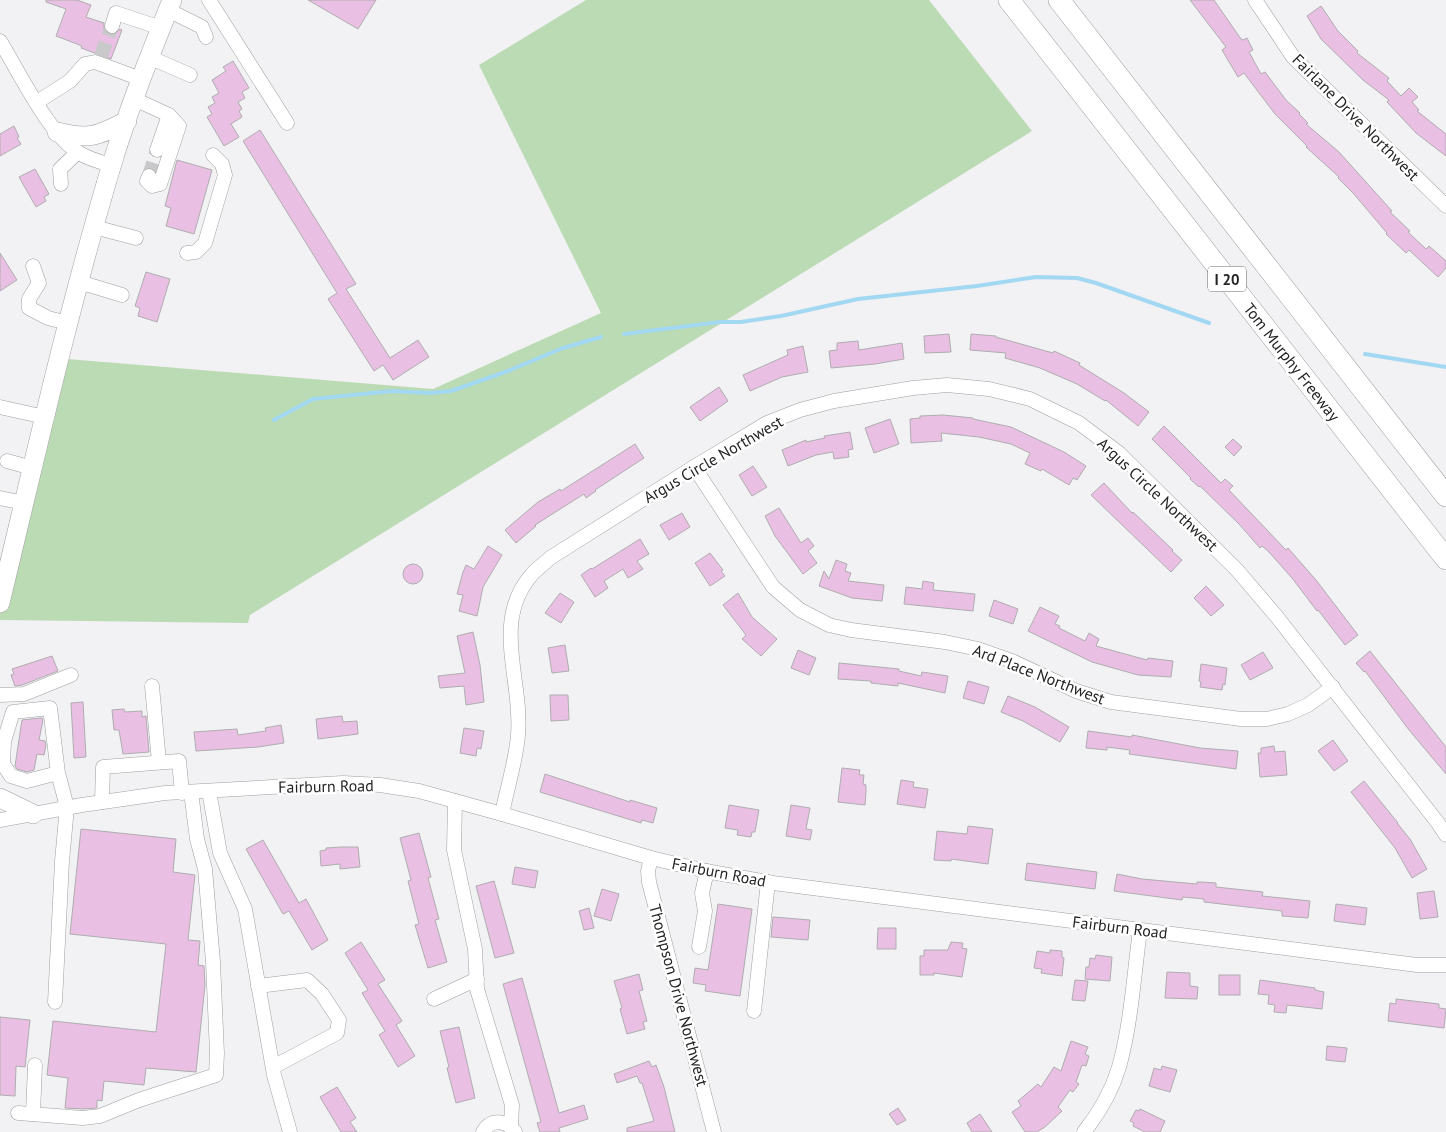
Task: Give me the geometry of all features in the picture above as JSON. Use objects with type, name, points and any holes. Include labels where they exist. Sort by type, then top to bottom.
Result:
[{"type":"highway","name":"Tom Murphy Freeway","points":[[1009,0],[1446,559]]},
{"type":"highway","name":"I 20","points":[[1059,0],[1446,495]]},
{"type":"main road","points":[[0,604],[78,282],[111,165],[149,57],[170,5]]},
{"type":"main road","points":[[57,132],[78,137],[104,133],[127,121]]},
{"type":"main road","points":[[0,798],[33,814]]},
{"type":"street","points":[[209,0],[287,123]]},
{"type":"street","name":"Fairlane Drive Northwest","points":[[1254,0],[1294,57],[1446,206]]},
{"type":"street","points":[[170,5],[202,27],[206,37]]},
{"type":"street","points":[[112,26],[116,13],[161,28]]},
{"type":"street","points":[[0,41],[57,132],[78,152],[94,160],[111,165]]},
{"type":"street","points":[[149,57],[190,75]]},
{"type":"street","points":[[37,102],[70,81],[85,64],[100,60],[141,79]]},
{"type":"street","points":[[134,99],[169,115],[179,126],[160,184],[152,186],[148,181],[149,176]]},
{"type":"street","points":[[157,150],[169,115]]},
{"type":"street","points":[[61,184],[60,169],[78,152]]},
{"type":"street","points":[[187,253],[196,252],[205,242],[225,176],[222,164],[213,155]]},
{"type":"street","points":[[94,227],[136,238]]},
{"type":"street","points":[[33,266],[39,283],[29,299],[29,308],[48,318],[68,323]]},
{"type":"street","points":[[78,282],[122,295]]},
{"type":"street","name":"Argus Circle Northwest","points":[[502,814],[518,735],[518,697],[509,634],[512,612],[522,589],[533,573],[550,558],[694,466],[767,423],[800,410],[834,401],[914,388],[947,385],[989,389],[1030,399],[1079,423],[1119,454],[1237,570],[1277,616],[1446,835]]},
{"type":"street","points":[[0,407],[45,417]]},
{"type":"street","points":[[6,461],[32,468]]},
{"type":"street","name":"Ard Place Northwest","points":[[694,466],[773,587],[800,610],[829,625],[851,630],[945,642],[978,649],[1012,661],[1076,691],[1111,702],[1240,719],[1266,719],[1288,714],[1308,705],[1333,687]]},
{"type":"street","points":[[0,498],[24,504]]},
{"type":"street","points":[[0,695],[24,694],[71,675]]},
{"type":"street","points":[[152,686],[159,762]]},
{"type":"street","points":[[55,1002],[62,861],[67,807],[58,773],[50,708],[13,712],[2,741],[3,764],[11,776],[27,780],[58,773]]},
{"type":"street","points":[[18,1113],[83,1118],[100,1116],[139,1100],[216,1075],[217,1053],[205,869],[179,761],[104,767],[102,802]]},
{"type":"street","name":"Fairburn Road","points":[[0,820],[67,807],[187,792],[343,783],[380,785],[419,791],[651,858],[768,882],[1417,965],[1446,965]]},
{"type":"street","points":[[209,791],[220,853],[245,909],[273,1067],[290,1132]]},
{"type":"street","points":[[455,801],[454,850],[475,949],[477,989],[512,1105],[513,1129]]},
{"type":"street","name":"Thompson Drive Northwest","points":[[651,858],[648,870],[649,882],[714,1132]]},
{"type":"street","points":[[700,947],[705,911],[702,894],[707,871]]},
{"type":"street","points":[[754,1011],[768,882]]},
{"type":"street","points":[[1084,1132],[1099,1112],[1118,1069],[1125,1039],[1140,930]]},
{"type":"street","points":[[434,998],[477,979]]},
{"type":"street","points":[[258,986],[307,980],[322,994],[339,1020],[336,1033],[273,1067]]},
{"type":"street","points":[[33,1114],[36,1065]]},
{"type":"street","points":[[484,1132],[485,1128],[493,1123],[500,1122],[513,1129]]},
{"type":"green space","points":[[586,0],[929,0],[1032,131],[250,615],[248,623],[0,620],[0,560],[55,358],[433,389],[601,313],[479,65]]},
{"type":"building","points":[[46,0],[77,0],[91,5],[86,17],[104,23],[104,28],[109,34],[114,34],[120,29],[122,30],[111,59],[56,36],[66,9],[46,2]]},
{"type":"building","points":[[308,0],[376,0],[358,29]]},
{"type":"building","points":[[1190,0],[1214,0],[1241,39],[1247,38],[1253,50],[1249,52],[1261,74],[1265,72],[1286,100],[1308,123],[1306,124],[1339,152],[1392,211],[1390,212],[1410,231],[1408,232],[1426,249],[1429,246],[1446,261],[1446,268],[1438,277],[1409,250],[1406,253],[1386,234],[1339,177],[1306,147],[1275,114],[1244,73],[1238,77],[1222,50],[1226,47]]},
{"type":"building","points":[[1321,6],[1338,31],[1358,51],[1357,53],[1389,78],[1387,81],[1401,96],[1409,88],[1418,97],[1412,102],[1419,110],[1417,111],[1446,134],[1446,156],[1416,133],[1387,102],[1389,100],[1363,80],[1321,39],[1307,16]]},
{"type":"building","points":[[233,61],[249,88],[242,92],[245,98],[238,102],[242,109],[239,111],[242,117],[231,124],[239,137],[224,146],[207,117],[212,114],[208,107],[215,103],[212,97],[219,93],[212,80],[226,71],[223,67]]},
{"type":"building","points":[[14,126],[19,137],[17,138],[21,144],[0,156],[0,134]]},
{"type":"building","points":[[260,130],[356,284],[346,289],[390,358],[418,340],[429,357],[393,380],[383,365],[374,371],[328,299],[337,293],[243,141]]},
{"type":"building","points":[[177,160],[212,170],[194,234],[166,226],[171,208],[165,206]]},
{"type":"building","points":[[35,169],[49,194],[44,197],[46,201],[36,207],[19,177]]},
{"type":"building","points":[[0,253],[17,280],[0,291]]},
{"type":"building","points":[[146,272],[170,279],[157,322],[138,316],[140,308],[135,306]]},
{"type":"building","points":[[949,334],[951,352],[925,353],[924,336]]},
{"type":"building","points":[[971,334],[996,336],[1053,353],[1054,351],[1080,363],[1079,365],[1124,393],[1149,412],[1138,426],[1106,400],[1077,384],[1040,368],[1005,358],[1006,353],[970,350]]},
{"type":"building","points":[[858,341],[859,350],[902,343],[904,359],[831,368],[829,351],[837,350],[837,343]]},
{"type":"building","points":[[803,346],[808,372],[782,377],[750,391],[743,375],[788,355],[787,350]]},
{"type":"building","points":[[719,387],[728,401],[700,421],[690,407]]},
{"type":"building","points":[[943,415],[973,418],[1011,427],[1064,452],[1086,466],[1077,480],[1073,478],[1069,485],[1042,469],[1041,471],[1025,464],[1030,453],[1011,444],[979,437],[941,433],[942,441],[911,443],[910,419],[920,418],[920,416]]},
{"type":"building","points":[[890,419],[899,444],[874,453],[865,428]]},
{"type":"building","points":[[1164,426],[1221,483],[1225,479],[1233,486],[1229,490],[1286,550],[1288,548],[1316,580],[1358,635],[1345,645],[1268,551],[1262,546],[1260,548],[1239,524],[1200,486],[1190,479],[1152,439]]},
{"type":"building","points":[[850,432],[853,449],[848,450],[849,457],[834,459],[833,452],[816,455],[788,466],[782,450],[806,440],[806,442],[825,438],[824,436]]},
{"type":"building","points":[[1233,439],[1242,447],[1234,456],[1225,447]]},
{"type":"building","points":[[635,444],[644,458],[586,498],[584,494],[535,525],[516,543],[505,530],[538,502],[560,489],[561,491]]},
{"type":"building","points":[[753,466],[767,487],[752,496],[739,475]]},
{"type":"building","points":[[1104,483],[1132,513],[1182,560],[1171,572],[1091,495]]},
{"type":"building","points":[[779,508],[801,543],[808,538],[814,546],[808,551],[817,563],[803,574],[775,536],[765,516]]},
{"type":"building","points":[[682,513],[690,527],[669,540],[660,525]]},
{"type":"building","points":[[640,539],[649,554],[637,561],[643,569],[628,578],[623,569],[604,581],[608,588],[595,597],[581,575]]},
{"type":"building","points":[[488,546],[502,555],[483,587],[477,616],[459,611],[463,595],[457,594],[466,565],[474,569]]},
{"type":"building","points":[[710,553],[723,570],[721,571],[725,576],[710,586],[695,563]]},
{"type":"building","points":[[836,560],[847,564],[845,571],[851,573],[848,581],[884,585],[882,601],[852,598],[819,586],[824,571],[829,579]]},
{"type":"building","points":[[413,564],[420,567],[423,574],[420,581],[413,584],[406,581],[403,574],[406,567]]},
{"type":"building","points":[[923,581],[934,583],[933,590],[975,594],[973,611],[904,604],[906,587],[922,589]]},
{"type":"building","points":[[1206,586],[1224,605],[1211,616],[1194,598]]},
{"type":"building","points":[[560,593],[574,602],[561,623],[545,613]]},
{"type":"building","points":[[738,593],[752,617],[777,639],[761,656],[742,639],[746,635],[723,605]]},
{"type":"building","points":[[994,600],[1018,609],[1013,624],[989,616]]},
{"type":"building","points":[[1040,607],[1059,616],[1055,624],[1060,626],[1059,628],[1085,641],[1089,633],[1099,639],[1096,646],[1147,660],[1148,658],[1173,661],[1171,677],[1138,675],[1092,662],[1028,631]]},
{"type":"building","points":[[473,632],[480,665],[484,702],[466,705],[464,686],[440,688],[438,676],[465,673],[457,636]]},
{"type":"building","points":[[565,645],[569,671],[552,673],[548,648]]},
{"type":"building","points":[[798,650],[816,658],[809,675],[791,668]]},
{"type":"building","points":[[1370,651],[1446,747],[1446,774],[1409,730],[1365,671],[1356,663]]},
{"type":"building","points":[[1263,652],[1273,668],[1250,680],[1241,665]]},
{"type":"building","points":[[52,656],[58,671],[15,686],[11,675],[14,674],[12,669]]},
{"type":"building","points":[[839,663],[899,669],[899,671],[921,676],[922,672],[948,676],[945,693],[898,683],[898,686],[871,683],[871,681],[838,679]]},
{"type":"building","points":[[1201,664],[1227,668],[1225,685],[1223,684],[1222,690],[1200,687]]},
{"type":"building","points":[[968,681],[989,687],[984,704],[963,698]]},
{"type":"building","points":[[550,695],[568,695],[569,720],[551,721]]},
{"type":"building","points":[[1008,696],[1035,707],[1069,727],[1060,742],[1023,721],[1001,712]]},
{"type":"building","points":[[83,702],[86,757],[74,758],[71,703]]},
{"type":"building","points":[[124,709],[125,712],[142,711],[142,717],[146,716],[149,752],[123,754],[119,730],[114,730],[112,710]]},
{"type":"building","points":[[342,716],[343,722],[357,721],[358,734],[318,739],[316,719]]},
{"type":"building","points":[[42,718],[39,740],[45,741],[44,755],[37,754],[34,770],[27,772],[17,769],[15,766],[22,720]]},
{"type":"building","points":[[281,725],[284,743],[258,747],[196,751],[194,732],[237,729],[238,735],[266,731],[265,728]]},
{"type":"building","points":[[464,728],[484,731],[481,749],[477,748],[476,756],[460,753]]},
{"type":"building","points":[[1088,731],[1132,737],[1132,735],[1200,748],[1238,751],[1236,769],[1129,754],[1130,750],[1107,747],[1107,750],[1086,748]]},
{"type":"building","points":[[1333,740],[1348,761],[1334,771],[1318,751]]},
{"type":"building","points":[[1274,746],[1275,752],[1285,751],[1287,775],[1260,777],[1258,753],[1261,753],[1261,748]]},
{"type":"building","points":[[842,768],[860,770],[859,775],[864,775],[863,784],[866,785],[865,805],[838,802]]},
{"type":"building","points":[[545,774],[630,802],[630,800],[657,808],[653,823],[642,820],[641,823],[540,792]]},
{"type":"building","points":[[901,780],[914,782],[913,787],[928,789],[925,808],[897,804]]},
{"type":"building","points":[[1364,781],[1410,839],[1427,869],[1412,878],[1395,848],[1351,792]]},
{"type":"building","points":[[729,805],[759,810],[755,832],[752,832],[751,837],[737,835],[738,830],[725,828]]},
{"type":"building","points":[[791,805],[810,808],[806,829],[812,830],[810,840],[786,836]]},
{"type":"building","points":[[968,826],[993,829],[988,864],[951,859],[951,861],[934,860],[937,831],[967,834]]},
{"type":"building","points":[[81,829],[176,839],[173,872],[195,875],[188,940],[200,941],[198,965],[204,966],[205,985],[196,1072],[146,1068],[144,1085],[104,1081],[102,1101],[97,1100],[97,1108],[83,1109],[65,1108],[68,1078],[47,1075],[53,1021],[156,1032],[166,944],[70,934]]},
{"type":"building","points":[[419,833],[431,877],[428,878],[439,919],[435,920],[447,962],[428,968],[415,925],[419,924],[408,881],[411,880],[400,838]]},
{"type":"building","points":[[263,840],[299,903],[306,899],[328,940],[312,950],[289,911],[283,914],[246,849]]},
{"type":"building","points":[[358,847],[360,867],[340,869],[340,864],[321,866],[320,851],[326,850],[326,848]]},
{"type":"building","points":[[1027,863],[1097,872],[1095,889],[1025,880]]},
{"type":"building","points":[[515,867],[538,871],[535,888],[512,884]]},
{"type":"building","points":[[1117,874],[1142,879],[1197,884],[1197,882],[1216,883],[1216,887],[1263,892],[1262,896],[1310,901],[1308,918],[1282,916],[1282,911],[1204,902],[1204,899],[1183,897],[1182,900],[1114,891]]},
{"type":"building","points":[[494,881],[514,953],[495,958],[476,886]]},
{"type":"building","points":[[602,889],[619,894],[611,921],[594,916]]},
{"type":"building","points":[[1434,891],[1438,917],[1420,919],[1417,893]]},
{"type":"building","points":[[718,904],[752,909],[740,996],[705,991],[706,985],[693,983],[695,968],[708,970]]},
{"type":"building","points":[[1336,904],[1367,908],[1365,925],[1334,921]]},
{"type":"building","points":[[589,908],[594,928],[584,930],[579,911]]},
{"type":"building","points":[[773,917],[810,920],[808,940],[771,937]]},
{"type":"building","points":[[878,928],[896,928],[896,949],[877,949]]},
{"type":"building","points":[[361,942],[385,980],[378,984],[402,1021],[396,1025],[415,1056],[398,1067],[379,1035],[385,1031],[362,993],[368,990],[345,953]]},
{"type":"building","points":[[951,942],[963,943],[962,948],[967,949],[962,977],[934,973],[934,975],[920,975],[920,956],[924,956],[924,950],[948,950]]},
{"type":"building","points":[[1050,950],[1062,951],[1062,957],[1064,958],[1062,976],[1041,973],[1042,969],[1034,968],[1037,951],[1050,953]]},
{"type":"building","points":[[1096,955],[1112,957],[1110,981],[1085,979],[1086,967],[1089,967],[1090,958],[1095,959]]},
{"type":"building","points":[[1167,972],[1190,973],[1190,986],[1198,987],[1197,999],[1165,998]]},
{"type":"building","points":[[639,974],[643,990],[639,991],[647,1021],[643,1022],[645,1029],[627,1034],[614,981]]},
{"type":"building","points":[[1219,975],[1240,975],[1240,995],[1219,995]]},
{"type":"building","points":[[522,978],[559,1113],[584,1105],[588,1119],[559,1128],[560,1132],[540,1132],[537,1123],[541,1122],[503,984]]},
{"type":"building","points":[[1075,980],[1088,981],[1085,1001],[1072,1000]]},
{"type":"building","points":[[1260,980],[1315,988],[1315,990],[1324,992],[1322,1009],[1287,1005],[1286,1013],[1274,1012],[1275,1005],[1268,1004],[1269,995],[1258,994]]},
{"type":"building","points":[[1396,999],[1439,1004],[1439,1008],[1446,1009],[1444,1028],[1388,1021],[1390,1003],[1396,1004]]},
{"type":"building","points":[[0,1017],[30,1020],[25,1067],[16,1066],[15,1096],[0,1095]]},
{"type":"building","points":[[459,1027],[475,1098],[456,1103],[440,1031]]},
{"type":"building","points":[[1071,1041],[1088,1047],[1085,1054],[1089,1056],[1086,1066],[1082,1065],[1076,1082],[1079,1084],[1073,1092],[1070,1090],[1058,1107],[1062,1111],[1045,1127],[1037,1132],[1025,1132],[1012,1112],[1021,1106],[1018,1101],[1038,1084],[1041,1087],[1054,1067],[1061,1071]]},
{"type":"building","points":[[1327,1046],[1347,1048],[1345,1062],[1326,1060]]},
{"type":"building","points":[[649,1061],[652,1067],[656,1065],[664,1087],[675,1132],[627,1132],[627,1128],[654,1121],[642,1083],[640,1083],[637,1076],[617,1083],[614,1074]]},
{"type":"building","points":[[1162,1066],[1177,1070],[1170,1092],[1149,1086],[1154,1068],[1161,1070]]},
{"type":"building","points":[[337,1087],[356,1118],[350,1122],[357,1132],[341,1132],[320,1097]]},
{"type":"building","points":[[898,1108],[906,1120],[897,1125],[889,1114]]},
{"type":"building","points":[[1140,1109],[1165,1121],[1160,1132],[1145,1132],[1133,1126],[1134,1123],[1130,1121],[1136,1110],[1139,1111]]},
{"type":"building","points":[[980,1114],[992,1132],[972,1132],[967,1123]]},
{"type":"waterway","points":[[624,334],[720,322],[741,322],[781,316],[858,299],[977,286],[1036,277],[1077,278],[1096,283],[1209,323]]},
{"type":"waterway","points":[[274,420],[313,399],[392,391],[431,393],[451,391],[508,371],[563,348],[601,337]]},
{"type":"waterway","points":[[1365,354],[1446,367]]},
{"type":"tunnel","points":[[101,56],[112,26]]},
{"type":"tunnel","points":[[149,176],[157,150]]}]
